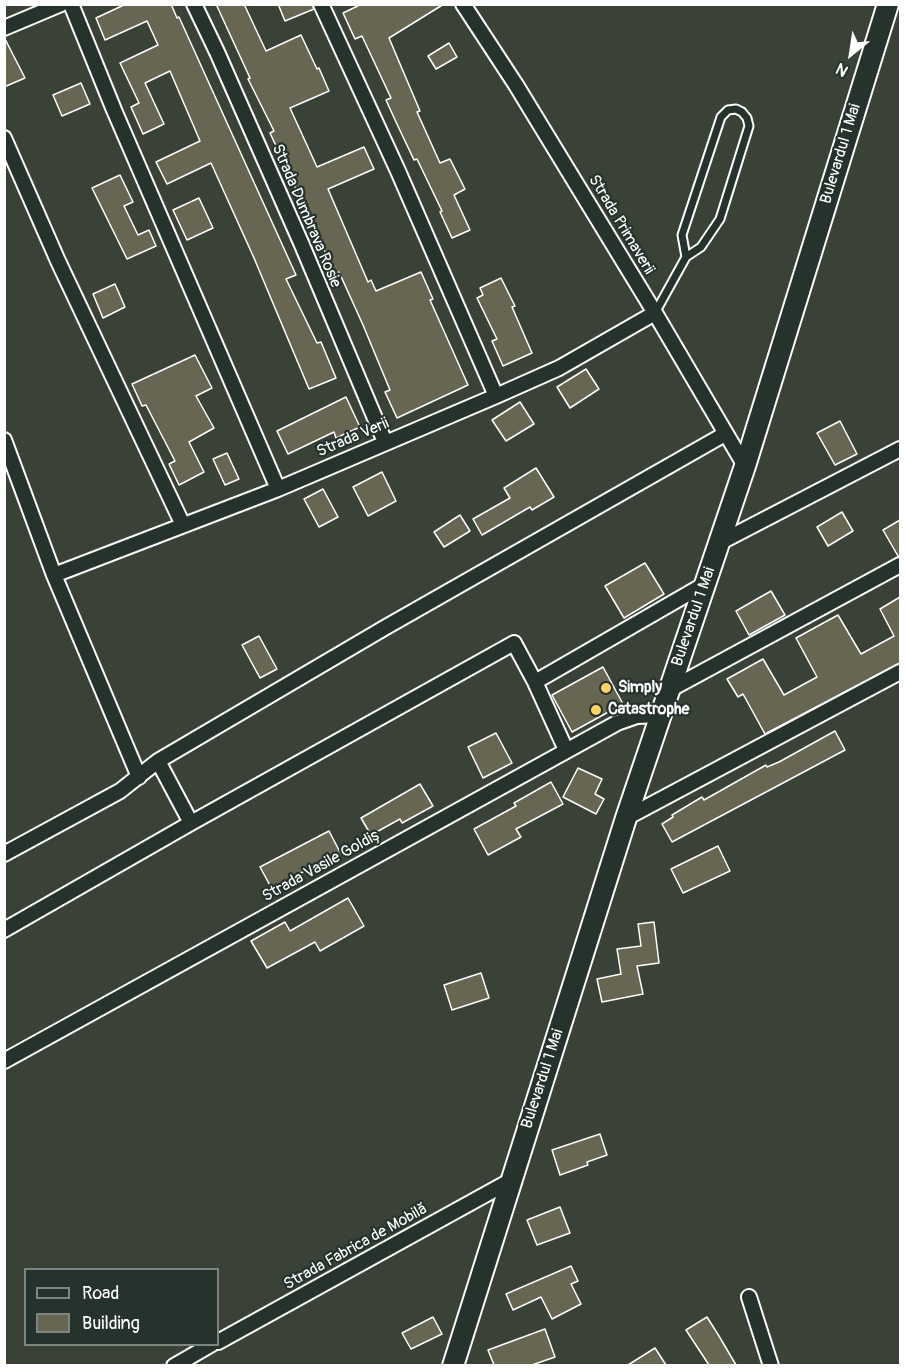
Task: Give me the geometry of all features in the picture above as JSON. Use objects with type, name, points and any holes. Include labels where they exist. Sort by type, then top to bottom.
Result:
[{"type":"main road","name":"Bulevardul 1 Mai","points":[[452,1364],[626,818],[745,466],[888,4]]},
{"type":"street","points":[[4,28],[61,4]]},
{"type":"street","points":[[71,4],[114,110],[278,489]]},
{"type":"street","name":"Strada Dumbrava Rosie","points":[[194,4],[283,202],[385,442]]},
{"type":"street","points":[[321,4],[398,171],[496,396]]},
{"type":"street","name":"Strada Primaverii","points":[[463,4],[516,85],[745,466]]},
{"type":"street","points":[[4,138],[58,261],[183,525]]},
{"type":"street","name":"Strada Verii","points":[[54,575],[278,489],[496,396],[559,368],[655,313]]},
{"type":"street","points":[[4,854],[120,791],[158,761],[386,627],[725,434]]},
{"type":"street","points":[[4,440],[54,575],[140,777]]},
{"type":"street","points":[[719,543],[900,448]]},
{"type":"street","points":[[669,690],[900,565]]},
{"type":"street","points":[[535,682],[705,584]]},
{"type":"street","points":[[4,930],[514,643],[535,682],[566,750]]},
{"type":"street","points":[[626,818],[900,672]]},
{"type":"street","name":"Strada Vasile Goldiș","points":[[4,1061],[617,723],[637,716],[661,715]]},
{"type":"street","points":[[158,761],[191,823]]},
{"type":"street","name":"Strada Fabrica de Mobilă","points":[[219,1341],[510,1182]]},
{"type":"street","points":[[749,1297],[771,1365]]},
{"type":"street","points":[[174,1365],[208,1346]]},
{"type":"lane","points":[[655,313],[686,257],[701,247],[720,219],[749,126],[747,118],[736,109],[728,110],[721,117],[682,235],[686,257]]},
{"type":"building","points":[[126,4],[171,4],[177,18],[179,17],[296,275],[286,279],[317,343],[321,342],[336,378],[309,389],[211,163],[167,184],[156,162],[200,141],[170,71],[145,83],[164,124],[143,134],[131,107],[139,103],[120,63],[158,45],[147,21],[105,40],[96,18]]},
{"type":"building","points":[[216,4],[244,4],[266,51],[301,35],[329,91],[290,108],[317,167],[364,147],[374,169],[328,189],[368,282],[371,280],[376,291],[421,272],[433,299],[430,300],[468,385],[397,418],[385,392],[390,390],[363,325],[339,272],[335,274],[270,133],[274,131],[248,79],[250,78]]},
{"type":"building","points":[[278,4],[312,4],[314,9],[285,21]]},
{"type":"building","points":[[362,4],[444,4],[389,38],[420,111],[417,112],[440,163],[450,159],[465,189],[454,195],[470,230],[452,238],[440,212],[442,211],[417,159],[414,160],[386,100],[391,98],[362,36],[355,39],[343,13]]},
{"type":"building","points":[[4,37],[25,78],[4,87]]},
{"type":"building","points":[[449,43],[457,57],[436,69],[428,56]]},
{"type":"building","points":[[81,83],[90,104],[62,116],[53,95]]},
{"type":"building","points":[[120,175],[133,202],[124,206],[138,235],[149,230],[156,246],[127,259],[92,188]]},
{"type":"building","points":[[199,198],[213,228],[187,240],[173,210]]},
{"type":"building","points":[[501,278],[515,306],[512,307],[532,353],[503,366],[492,341],[497,339],[477,298],[483,295],[480,288]]},
{"type":"building","points":[[115,284],[125,307],[103,318],[93,294]]},
{"type":"building","points":[[195,355],[212,388],[196,396],[214,428],[189,442],[204,472],[179,485],[169,464],[175,461],[146,405],[142,406],[132,384]]},
{"type":"building","points":[[586,369],[599,389],[570,408],[557,387]]},
{"type":"building","points":[[346,397],[360,427],[336,438],[334,432],[288,454],[277,431]]},
{"type":"building","points":[[520,402],[534,424],[506,441],[492,420]]},
{"type":"building","points":[[840,421],[857,454],[835,465],[817,433]]},
{"type":"building","points":[[227,453],[239,479],[225,485],[213,459]]},
{"type":"building","points":[[536,468],[554,497],[532,510],[530,507],[482,535],[473,519],[510,498],[504,488]]},
{"type":"building","points":[[382,472],[396,501],[368,516],[353,487]]},
{"type":"building","points":[[323,489],[338,517],[319,527],[304,499]]},
{"type":"building","points":[[842,512],[853,531],[828,546],[817,527]]},
{"type":"building","points":[[460,515],[470,531],[444,547],[434,532]]},
{"type":"building","points":[[900,520],[900,556],[898,556],[883,530]]},
{"type":"building","points":[[645,563],[664,594],[624,618],[605,586]]},
{"type":"building","points":[[771,591],[785,615],[749,635],[736,611]]},
{"type":"building","points":[[900,597],[900,663],[765,734],[743,694],[738,697],[727,679],[763,659],[784,695],[817,677],[796,638],[838,615],[861,654],[894,636],[880,609]]},
{"type":"building","points":[[259,636],[277,669],[260,678],[242,645]]},
{"type":"building","points":[[603,667],[623,704],[572,732],[552,695]]},
{"type":"building","points":[[835,731],[845,750],[672,842],[662,824],[673,817],[672,815],[702,797],[704,800],[766,765],[767,767],[779,762]]},
{"type":"building","points":[[496,733],[512,763],[483,778],[468,747]]},
{"type":"building","points":[[578,768],[602,779],[595,794],[604,799],[596,814],[563,797]]},
{"type":"building","points":[[551,782],[563,804],[516,829],[521,837],[488,855],[474,829],[516,806],[514,803]]},
{"type":"building","points":[[420,784],[433,806],[402,823],[400,819],[371,835],[361,818]]},
{"type":"building","points":[[329,831],[341,854],[321,866],[319,863],[272,889],[260,867]]},
{"type":"building","points":[[718,846],[730,871],[683,893],[671,869]]},
{"type":"building","points":[[348,898],[364,926],[320,951],[315,942],[267,968],[251,941],[285,922],[290,931]]},
{"type":"building","points":[[654,922],[659,963],[637,966],[643,994],[602,1002],[597,979],[621,974],[617,949],[641,946],[638,924]]},
{"type":"building","points":[[481,973],[489,998],[452,1010],[444,985]]},
{"type":"building","points":[[600,1134],[607,1155],[560,1175],[552,1150]]},
{"type":"building","points":[[560,1207],[570,1233],[537,1245],[527,1220]]},
{"type":"building","points":[[571,1266],[578,1281],[571,1284],[581,1304],[552,1319],[541,1297],[513,1310],[506,1294]]},
{"type":"building","points":[[433,1317],[442,1334],[411,1349],[402,1333]]},
{"type":"building","points":[[707,1317],[736,1365],[709,1365],[686,1330]]},
{"type":"building","points":[[545,1329],[555,1357],[532,1365],[494,1365],[488,1350]]},
{"type":"building","points":[[655,1348],[666,1365],[628,1365]]},
{"type":"place","name":"Simply","points":[[606,688]]},
{"type":"place","name":"Catastrophe","points":[[596,710]]}]
